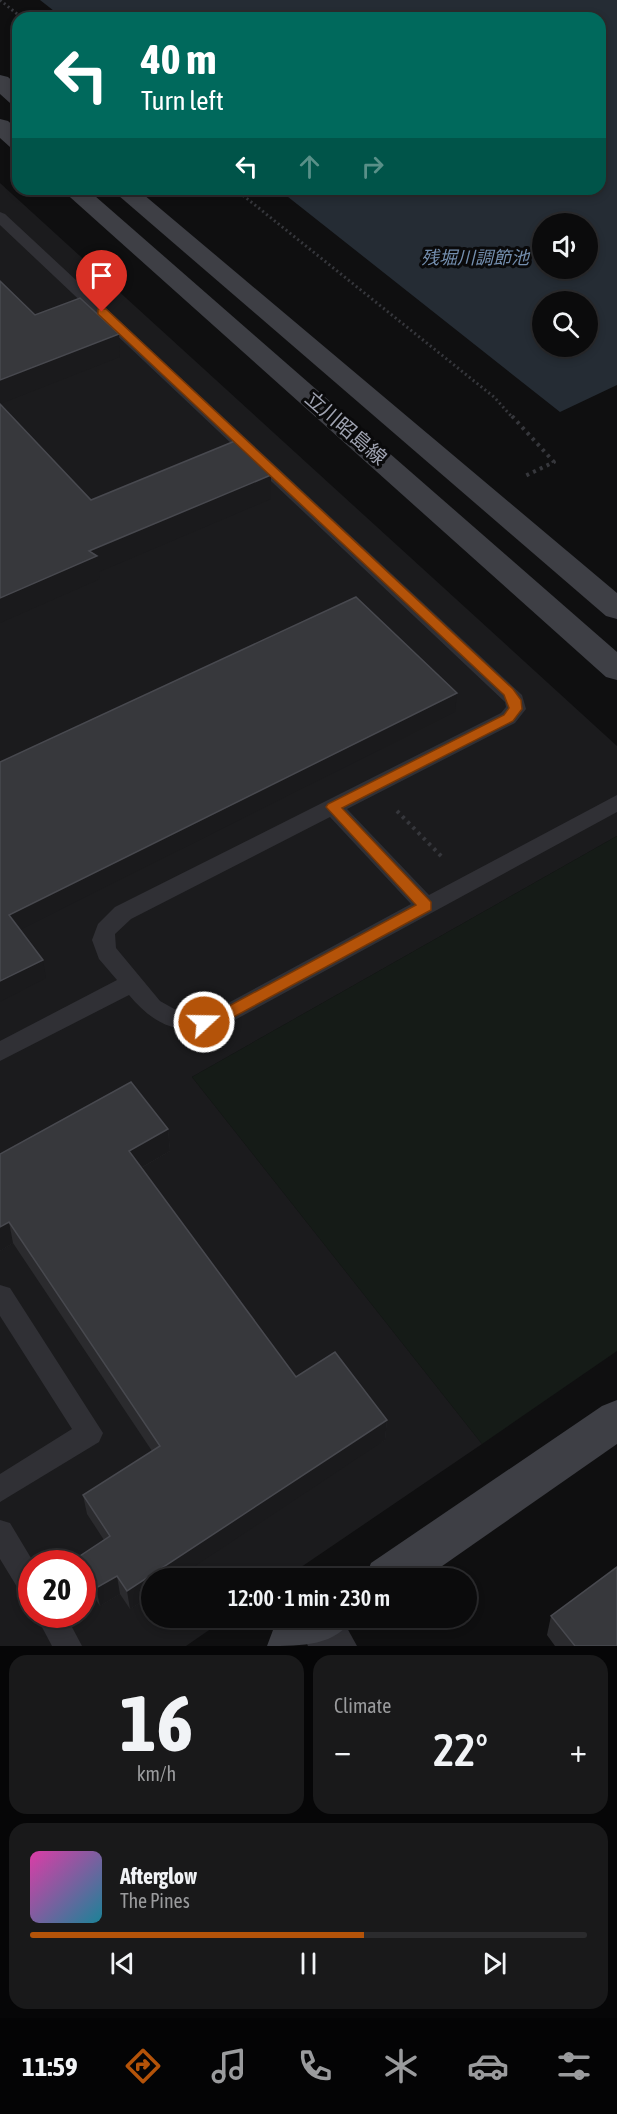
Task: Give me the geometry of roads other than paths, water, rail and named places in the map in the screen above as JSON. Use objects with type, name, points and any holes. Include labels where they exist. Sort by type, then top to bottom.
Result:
[{"type":"main road","points":[[0,82],[12,93]]},
{"type":"main road","points":[[0,126],[12,137]]},
{"type":"main road","name":"立川昭島線","points":[[80,195],[617,669]]},
{"type":"main road","name":"立川昭島線","points":[[130,195],[617,609]]},
{"type":"main road","points":[[402,1568],[617,1420]]},
{"type":"lane","points":[[0,217],[515,700],[516,709],[508,718],[123,914],[113,922],[104,930],[101,943],[132,983],[161,1014],[189,1023],[204,1022],[223,1016],[617,803]]},
{"type":"lane","points":[[333,807],[426,906]]},
{"type":"lane","points":[[0,1052],[132,983]]},
{"type":"lane","points":[[0,1489],[90,1433],[1,1296]]},
{"type":"lane","points":[[0,1533],[18,1562]]},
{"type":"lane","points":[[57,1628],[68,1646]]},
{"type":"water","name":"残堀川調節池","points":[[40,0],[617,0],[617,385],[560,412],[286,195],[606,195],[606,12],[55,12]]}]
